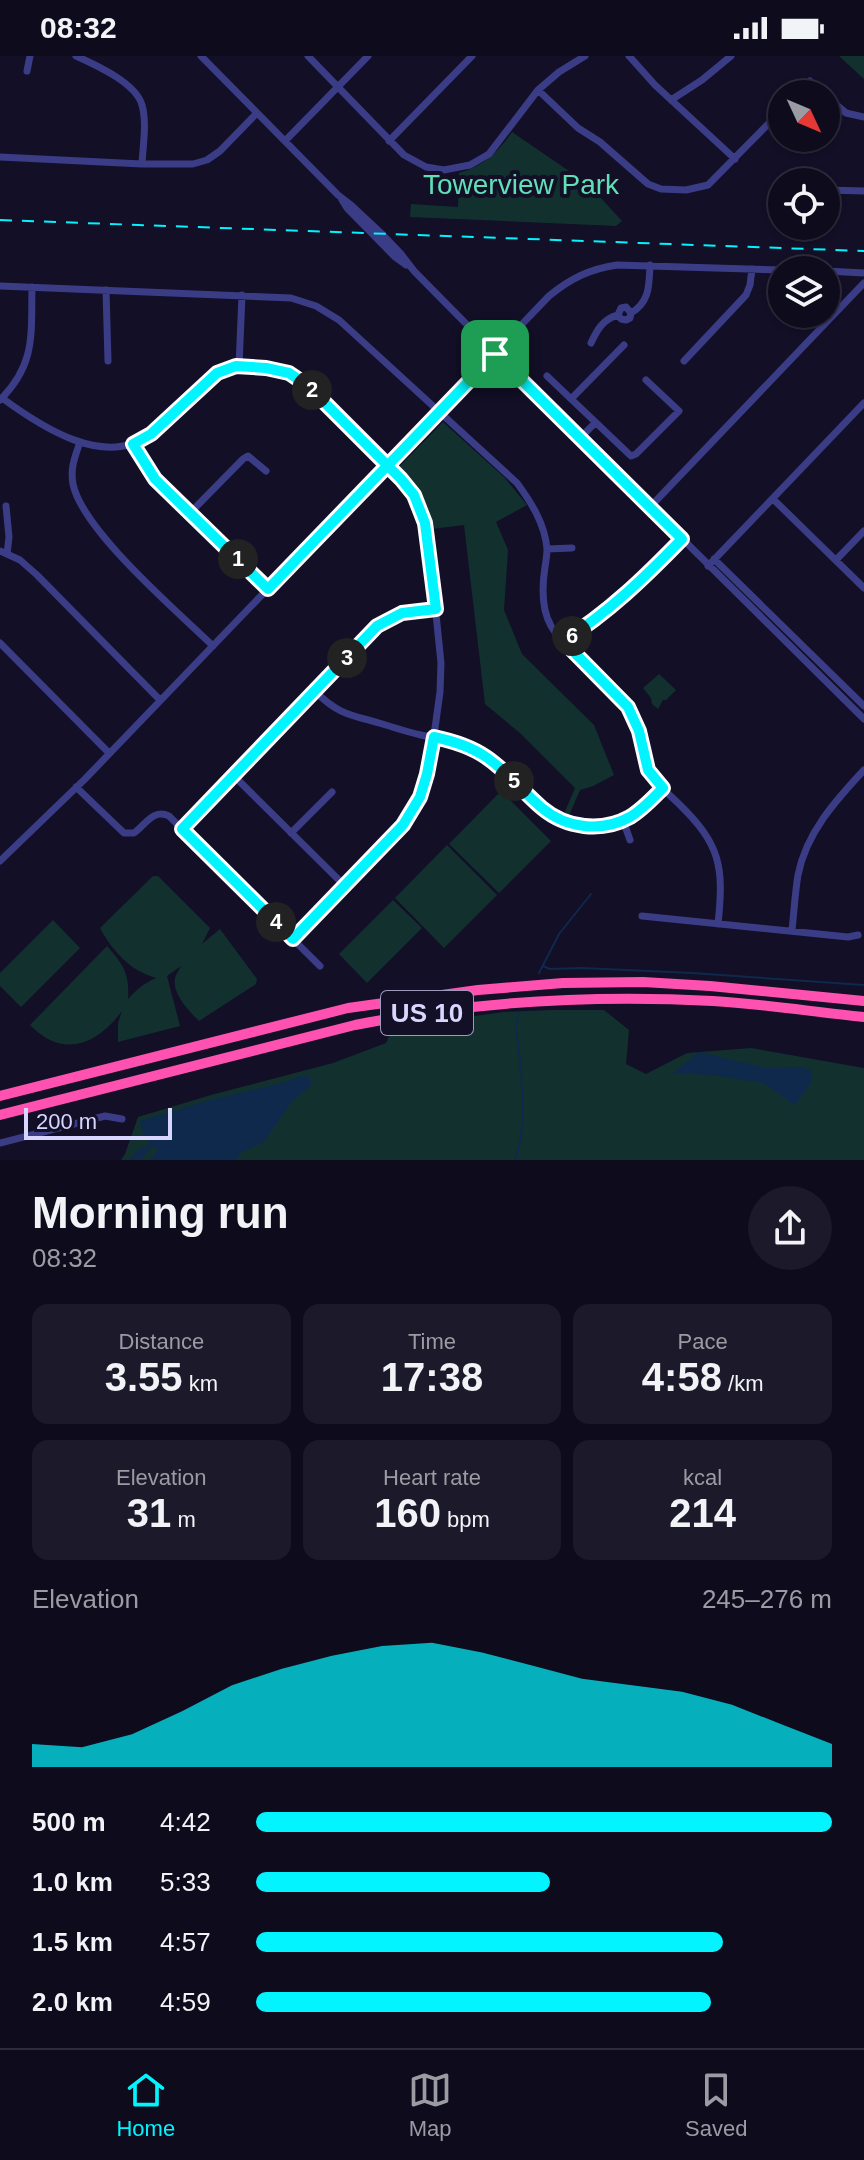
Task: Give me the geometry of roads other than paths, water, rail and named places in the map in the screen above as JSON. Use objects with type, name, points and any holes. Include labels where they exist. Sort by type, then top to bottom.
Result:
[{"type":"highway","name":"US 10","points":[[0,1096],[348,1008],[478,990],[563,983],[643,982],[864,1001]]},
{"type":"highway","name":"US 10","points":[[0,1115],[355,1025],[480,1006],[652,999],[864,1017]]},
{"type":"street","points":[[27,71],[30,56]]},
{"type":"street","points":[[76,56],[110,73],[133,89],[141,101],[144,117],[142,164]]},
{"type":"street","points":[[201,56],[395,257],[414,271],[682,539],[711,562],[864,706]]},
{"type":"street","points":[[308,56],[408,158],[426,167],[444,170],[474,164],[493,150],[538,90],[585,56]]},
{"type":"street","points":[[285,141],[368,56]]},
{"type":"street","points":[[389,141],[472,56]]},
{"type":"street","points":[[629,56],[735,159]]},
{"type":"street","points":[[671,100],[731,56]]},
{"type":"street","points":[[538,90],[573,125],[600,142],[641,179],[661,189],[695,190],[711,183],[768,125]]},
{"type":"street","points":[[840,108],[846,113],[864,117]]},
{"type":"street","points":[[0,157],[185,165],[207,160],[220,151],[257,113]]},
{"type":"street","points":[[840,190],[864,191]]},
{"type":"street","points":[[591,343],[600,326],[610,317],[618,315],[626,320],[643,304],[647,296],[650,265]]},
{"type":"street","points":[[0,861],[76,787],[549,296],[572,279],[594,268],[606,266],[768,270]]},
{"type":"street","points":[[684,361],[746,295],[752,269]]},
{"type":"street","points":[[840,272],[864,273]]},
{"type":"street","points":[[650,507],[864,283]]},
{"type":"street","points":[[0,286],[291,298],[327,311],[365,342],[517,483],[538,516],[547,549],[542,588],[549,622],[563,641],[628,707],[639,731],[648,770],[701,827],[713,848],[721,874],[718,924]]},
{"type":"street","points":[[32,287],[30,348],[14,386],[1,399],[33,421],[90,446],[133,444],[151,434],[217,373],[239,366],[289,373],[308,386],[414,495],[425,522],[441,663],[434,737],[420,797],[403,825],[293,939]]},
{"type":"street","points":[[106,290],[108,361]]},
{"type":"street","points":[[239,366],[242,295]]},
{"type":"street","points":[[571,399],[624,345]]},
{"type":"street","points":[[547,376],[631,456],[679,411],[646,380]]},
{"type":"street","points":[[711,562],[864,403]]},
{"type":"street","points":[[580,438],[595,423]]},
{"type":"street","points":[[80,442],[71,468],[74,487],[87,516],[108,542],[213,646]]},
{"type":"street","points":[[133,444],[155,479],[268,589]]},
{"type":"street","points":[[190,513],[248,456],[266,471]]},
{"type":"street","points":[[773,499],[864,588]]},
{"type":"street","points":[[6,506],[9,537],[4,552],[20,560],[37,575],[160,700]]},
{"type":"street","points":[[836,560],[864,531]]},
{"type":"street","points":[[563,641],[633,588],[682,539]]},
{"type":"street","points":[[547,549],[572,548]]},
{"type":"street","points":[[711,562],[864,719]]},
{"type":"street","points":[[182,829],[377,626],[402,613],[436,609]]},
{"type":"street","points":[[0,643],[109,753]]},
{"type":"street","points":[[315,691],[325,702],[351,717],[458,742],[488,758],[543,809],[562,821],[591,827],[609,825],[639,811],[663,788]]},
{"type":"street","points":[[792,930],[799,873],[809,843],[829,809],[864,770]]},
{"type":"street","points":[[234,776],[345,886]]},
{"type":"street","points":[[76,787],[124,833],[134,833],[158,814],[169,816],[320,966]]},
{"type":"street","points":[[291,833],[332,792]]},
{"type":"street","points":[[623,820],[630,840]]},
{"type":"street","points":[[642,916],[861,938],[864,926]]},
{"type":"street","points":[[0,1143],[105,1116],[122,1119]]},
{"type":"water","points":[[699,1052],[766,1068],[802,1067],[812,1071],[811,1083],[795,1105],[763,1083],[673,1073]]},
{"type":"water","points":[[301,1076],[310,1078],[312,1085],[292,1101],[264,1142],[242,1152],[236,1160],[150,1160],[157,1151],[155,1145],[142,1159],[130,1160],[138,1150],[148,1145],[140,1121]]},
{"type":"waterway","points":[[539,973],[559,934],[591,894]]},
{"type":"waterway","points":[[543,966],[550,969],[692,973],[864,985]]},
{"type":"waterway","points":[[515,1160],[523,1106],[516,1029],[519,1014]]},
{"type":"railway","points":[[0,220],[864,251]]},
{"type":"park label","name":"Towerview Park","points":[[521,184]]}]
